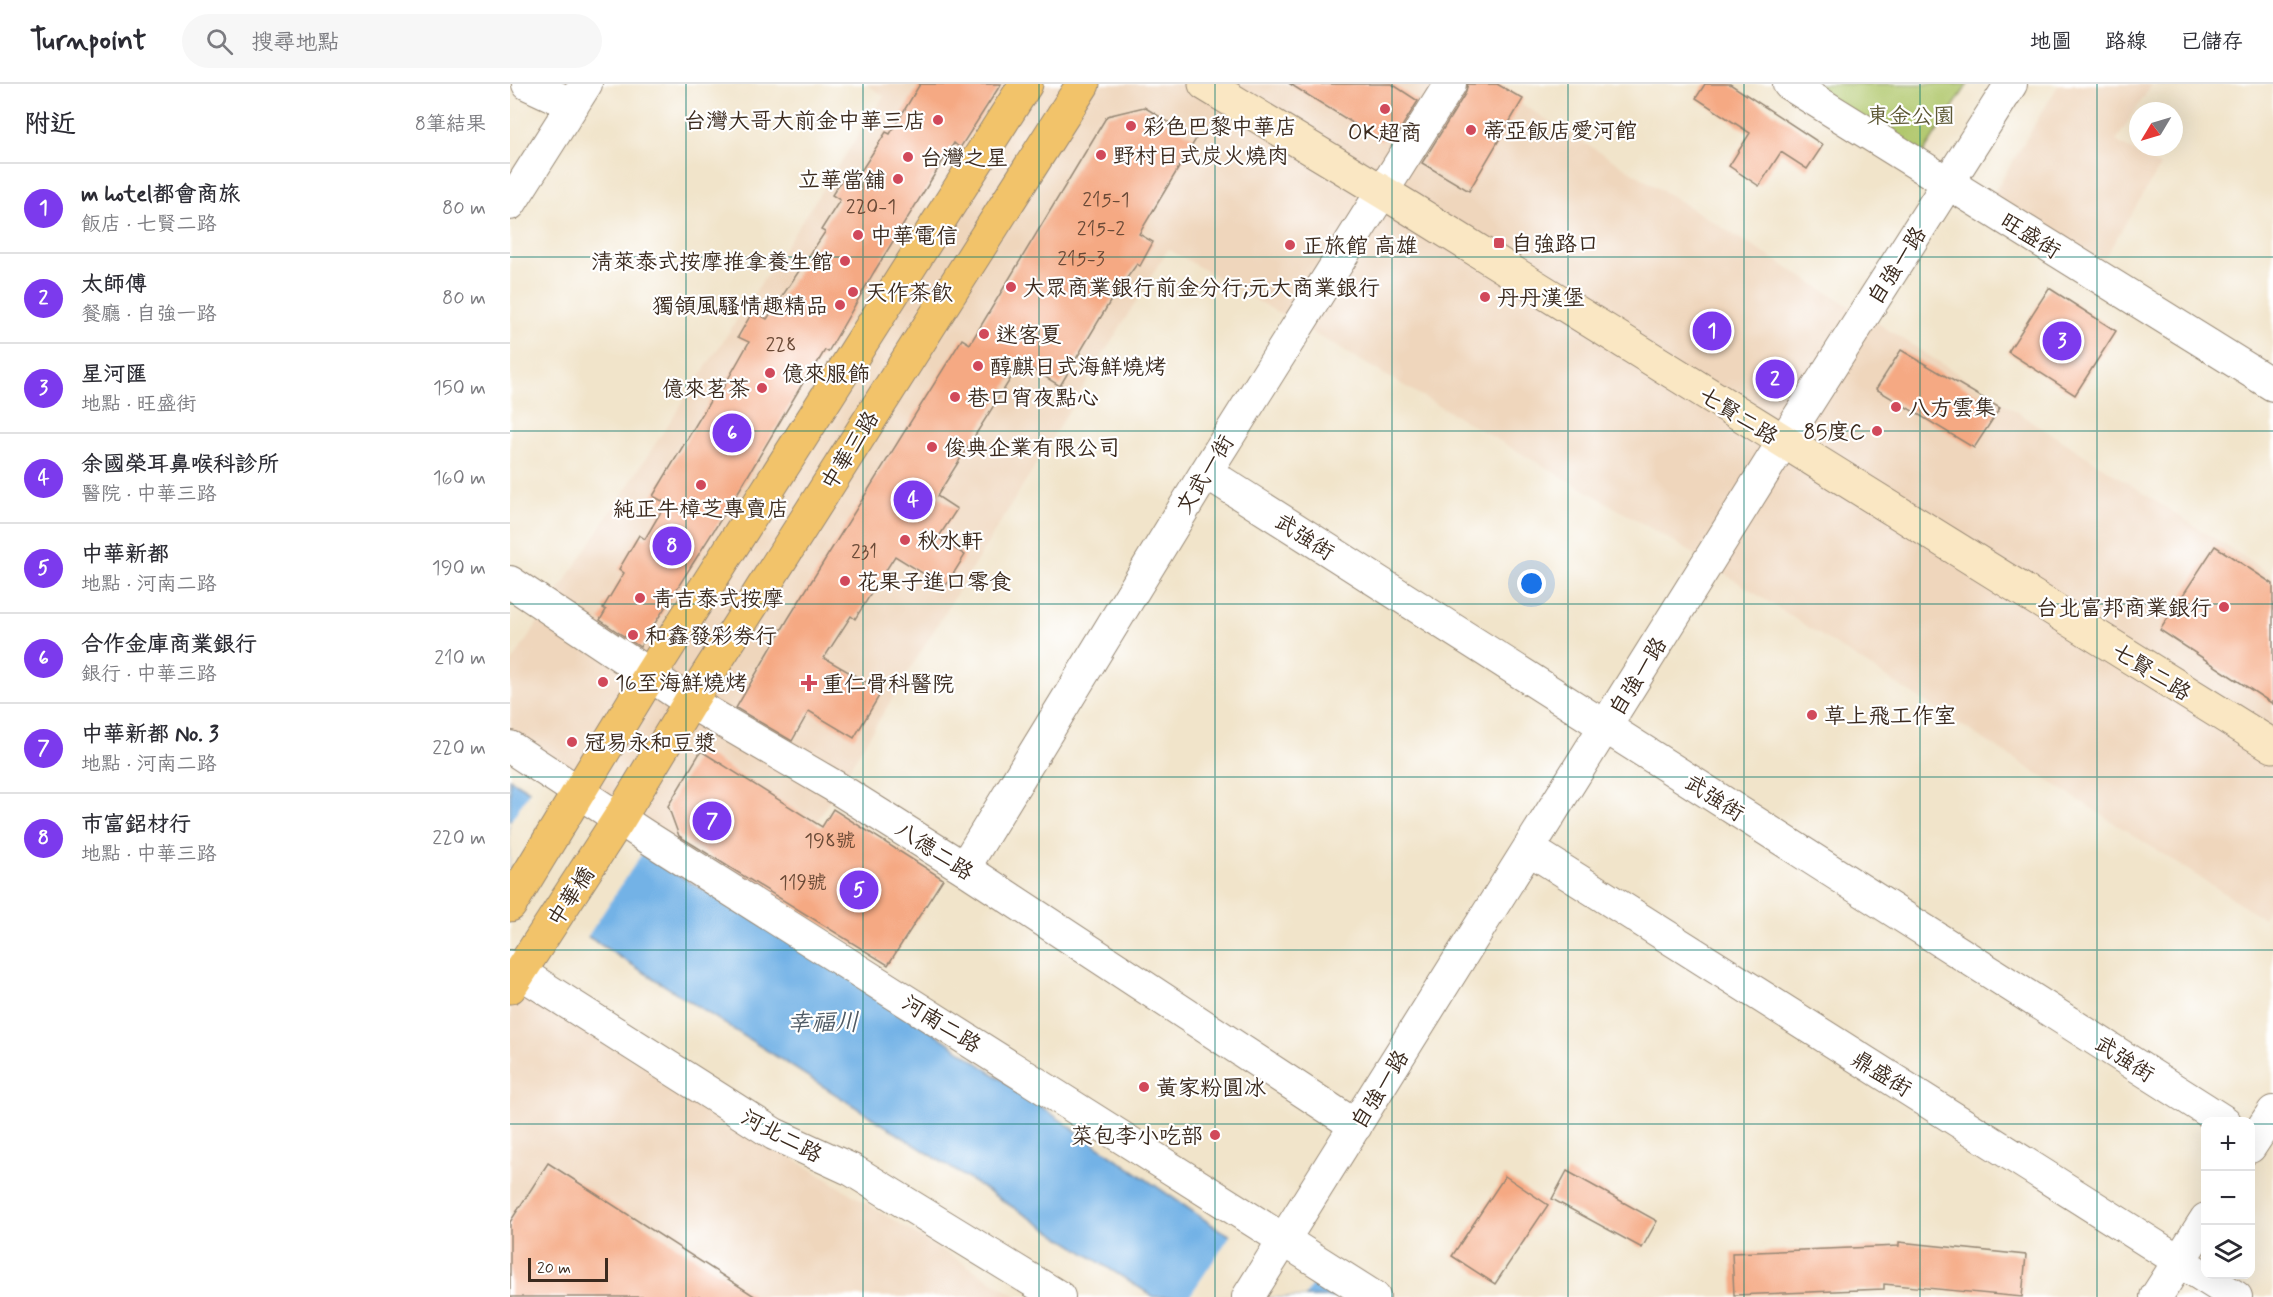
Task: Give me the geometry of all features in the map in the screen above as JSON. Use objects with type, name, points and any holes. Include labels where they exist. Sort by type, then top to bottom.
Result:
[{"type":"main road","name":"中華三路","points":[[581,793],[650,675],[1026,84]]},
{"type":"main road","name":"中華三路","points":[[620,819],[690,702],[1083,84]]},
{"type":"main road","name":"中華橋","points":[[510,905],[581,793]]},
{"type":"main road","name":"中華橋","points":[[513,975],[620,819]]},
{"type":"street","points":[[510,204],[580,94],[528,84]]},
{"type":"street","name":"七賢二路","points":[[1205,84],[1382,191],[2273,746]]},
{"type":"street","name":"文武一街","points":[[964,868],[1206,472],[1450,84]]},
{"type":"street","name":"旺盛街","points":[[1789,84],[2273,385]]},
{"type":"street","name":"自強一路","points":[[1248,1297],[1783,442],[2011,84]]},
{"type":"street","name":"武強街","points":[[1206,472],[2217,1117]]},
{"type":"street","name":"八德二路","points":[[510,582],[690,702],[834,786],[964,868],[1356,1126]]},
{"type":"street","name":"河南二路","points":[[510,747],[1374,1297]]},
{"type":"street","name":"鼎盛街","points":[[1529,849],[2236,1297]]},
{"type":"street","name":"河北二路","points":[[513,975],[774,1134],[852,1170],[1059,1297]]},
{"type":"street","points":[[2257,1145],[2273,1112]]},
{"type":"street","points":[[2156,1297],[2201,1225]]},
{"type":"shaded area","points":[[866,84],[1489,84],[1903,339],[2273,576],[2273,900],[2263,918],[1678,544],[1168,249],[768,901],[510,732],[510,665],[884,96]]},
{"type":"shaded area","points":[[2059,84],[2152,84],[2141,102],[2129,102],[2129,120],[2116,141],[2129,149],[2129,156],[2141,156],[2160,167],[2103,260],[1992,196]]},
{"type":"shaded area","points":[[510,983],[569,1020],[1018,1297],[510,1297]]},
{"type":"green space","name":"東金公園","points":[[1804,84],[1968,84],[1920,158]]},
{"type":"water","name":"幸福川","points":[[510,779],[561,811],[635,850],[849,974],[1214,1226],[1335,1297],[1154,1297],[510,887]]},
{"type":"pier","points":[[531,789],[643,852],[586,939],[510,890],[510,822]]},
{"type":"pier","points":[[1232,1233],[1314,1281],[1305,1297],[1189,1297]]},
{"type":"building","points":[[920,84],[1001,84],[960,148],[954,143],[874,272],[828,352],[825,350],[809,377],[807,376],[740,489],[640,647],[600,620],[606,610],[603,608],[624,573],[619,569],[639,535],[645,539],[666,503],[653,496],[719,386],[723,388],[749,342],[738,337],[753,311],[767,319],[825,232],[821,230],[840,200],[832,195],[844,176],[854,182],[886,132],[890,134]]},
{"type":"building","points":[[1290,84],[1392,84],[1418,101],[1398,133],[1380,140]]},
{"type":"building","name":"蒂亞飯店愛河館","points":[[1468,84],[1497,84],[1523,99],[1469,191],[1422,163],[1465,94]]},
{"type":"building","points":[[1705,84],[1730,84],[1823,145],[1807,169],[1781,152],[1759,186],[1729,166],[1750,133],[1696,98]]},
{"type":"building","points":[[1144,107],[1196,139],[1139,234],[1153,242],[1140,266],[1137,264],[1111,300],[1060,386],[1021,362],[937,496],[957,509],[938,538],[965,555],[945,587],[895,556],[855,619],[851,616],[824,658],[882,691],[854,738],[809,711],[792,741],[736,708],[788,619],[962,339],[970,344],[1107,116]]},
{"type":"building","points":[[2049,288],[2116,331],[2075,395],[2008,352]]},
{"type":"building","points":[[1901,350],[2000,408],[1974,448],[1876,389]]},
{"type":"building","name":"台北富邦商業銀行","points":[[2215,546],[2273,584],[2273,704],[2160,630]]},
{"type":"building","points":[[701,751],[822,827],[833,809],[943,879],[888,965],[679,836],[668,806]]},
{"type":"building","points":[[548,1163],[756,1297],[510,1297],[510,1222]]},
{"type":"building","points":[[1567,1171],[1657,1221],[1642,1248],[1552,1199]]},
{"type":"building","points":[[1505,1176],[1548,1205],[1495,1284],[1452,1256]]},
{"type":"building","points":[[1899,1242],[2026,1255],[2022,1297],[1884,1284],[1884,1289],[1734,1295],[1732,1253],[1899,1246]]},
{"type":"place","name":"OK超商","points":[[1385,109]]},
{"type":"place","name":"台灣大哥大前金中華三店","points":[[938,120]]},
{"type":"place","name":"彩色巴黎中華店","points":[[1131,126]]},
{"type":"place","name":"蒂亞飯店愛河館","points":[[1471,130]]},
{"type":"place","name":"野村日式炭火燒肉","points":[[1101,155]]},
{"type":"place","name":"台灣之星","points":[[908,157]]},
{"type":"place","name":"立華當舖","points":[[898,179]]},
{"type":"place","name":"中華電信","points":[[858,235]]},
{"type":"place","name":"自強路口","points":[[1499,243]]},
{"type":"place","name":"正旅館 高雄","points":[[1290,245]]},
{"type":"place","name":"清萊泰式按摩推拿養生館","points":[[845,261]]},
{"type":"place","name":"大眾商業銀行前金分行;元大商業銀行","points":[[1011,287]]},
{"type":"place","name":"天作茶飲","points":[[853,292]]},
{"type":"place","name":"丹丹漢堡","points":[[1485,297]]},
{"type":"place","name":"獨領風騷情趣精品","points":[[840,305]]},
{"type":"place","name":"m hotel都會商旅","points":[[1712,331]]},
{"type":"place","name":"迷客夏","points":[[984,334]]},
{"type":"place","name":"星河匯","points":[[2062,341]]},
{"type":"place","name":"醇麒日式海鮮燒烤","points":[[978,366]]},
{"type":"place","name":"億來服飾","points":[[770,373]]},
{"type":"place","name":"太師傅","points":[[1775,379]]},
{"type":"place","name":"億來茗茶","points":[[762,388]]},
{"type":"place","name":"巷口宵夜點心","points":[[955,397]]},
{"type":"place","name":"八方雲集","points":[[1896,407]]},
{"type":"place","name":"85度C","points":[[1877,431]]},
{"type":"place","name":"合作金庫商業銀行","points":[[732,433]]},
{"type":"place","name":"俊典企業有限公司","points":[[932,447]]},
{"type":"place","name":"純正牛樟芝專賣店","points":[[701,485]]},
{"type":"place","name":"余國榮耳鼻喉科診所","points":[[913,500]]},
{"type":"place","name":"秋水軒","points":[[905,540]]},
{"type":"place","name":"市富鋁材行","points":[[672,546]]},
{"type":"place","name":"花果子進口零食","points":[[845,581]]},
{"type":"place","name":"青吉泰式按摩","points":[[640,598]]},
{"type":"place","name":"台北富邦商業銀行","points":[[2224,607]]},
{"type":"place","name":"和鑫發彩券行","points":[[633,635]]},
{"type":"place","name":"16至海鮮燒烤","points":[[603,682]]},
{"type":"place","name":"重仁骨科醫院","points":[[809,683]]},
{"type":"place","name":"草上飛工作室","points":[[1812,715]]},
{"type":"place","name":"冠易永和豆漿","points":[[572,742]]},
{"type":"place","name":"中華新都 No. 3","points":[[712,821]]},
{"type":"place","name":"中華新都","points":[[859,890]]},
{"type":"place","name":"黃家粉圓冰","points":[[1144,1087]]},
{"type":"place","name":"菜包李小吃部","points":[[1215,1135]]}]
